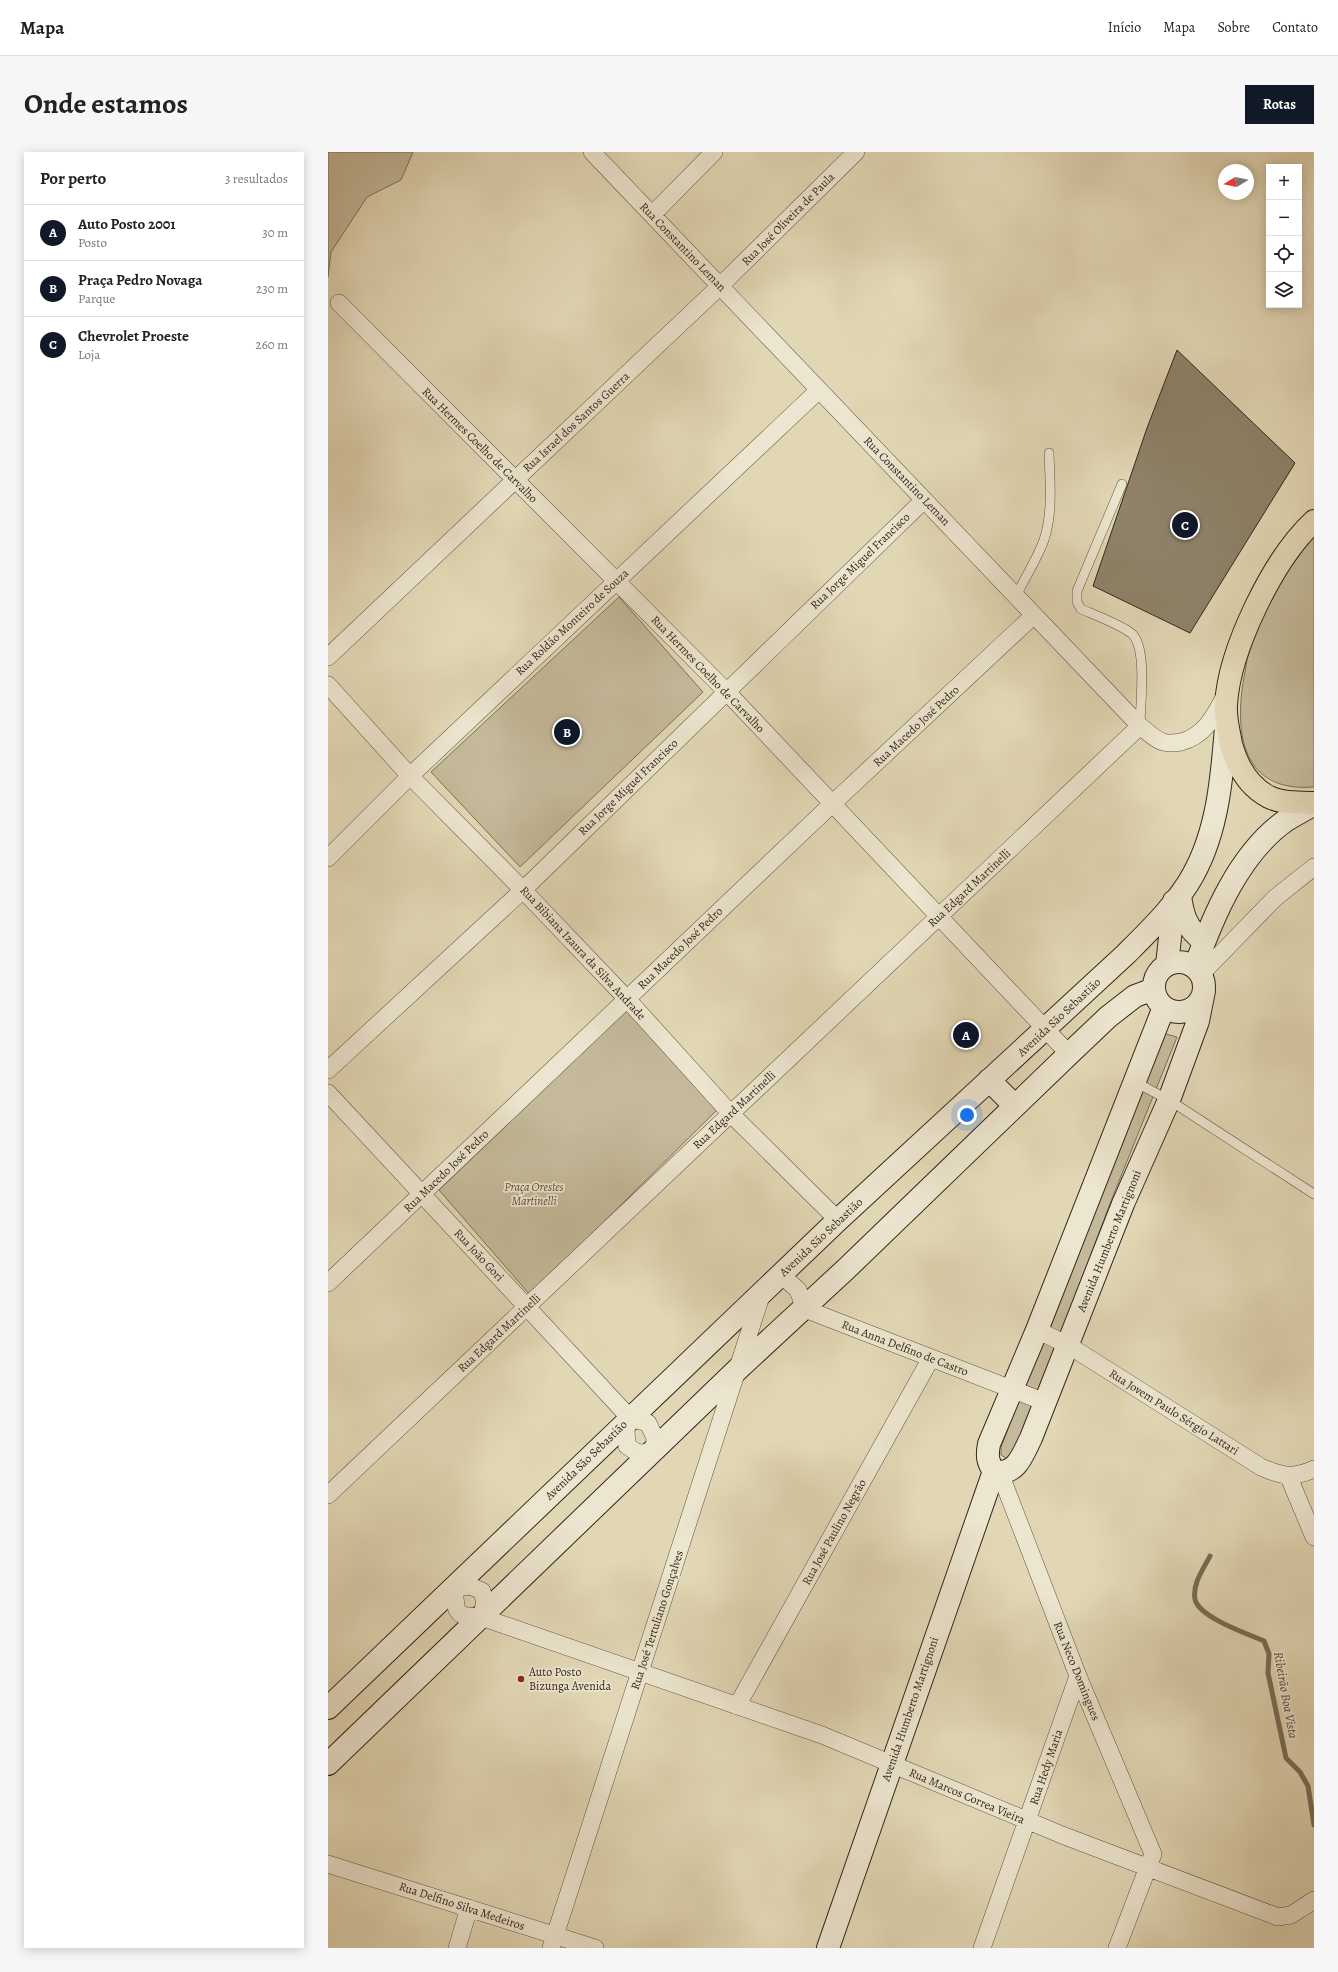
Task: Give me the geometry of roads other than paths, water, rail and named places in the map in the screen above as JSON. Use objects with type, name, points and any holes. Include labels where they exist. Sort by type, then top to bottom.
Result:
[{"type":"main road","points":[[1314,521],[1304,531],[1264,588],[1238,649],[1227,692],[1227,718],[1235,759],[1243,774],[1256,788],[1270,797],[1290,802],[1314,803]]},
{"type":"main road","name":"Avenida São Sebastião","points":[[328,1708],[838,1220],[1045,1030],[1152,928],[1193,876],[1204,851],[1214,819],[1221,784],[1227,718]]},
{"type":"main road","points":[[328,1764],[654,1452],[738,1369],[805,1309],[1108,1017],[1135,996],[1159,998],[1180,1012],[1190,1010],[1196,1006],[1202,998],[1200,977],[1204,942],[1230,885],[1259,846],[1285,822],[1314,803]]},
{"type":"main road","points":[[1177,897],[1187,924],[1194,935],[1204,942]]},
{"type":"main road","points":[[1166,965],[1177,897]]},
{"type":"main road","points":[[997,1472],[988,1464],[987,1455],[989,1444],[1037,1330],[1135,1082],[1159,998],[1157,974],[1166,965],[1180,961],[1200,977]]},
{"type":"main road","name":"Avenida Humberto Martignoni","points":[[828,1948],[891,1764],[997,1472],[1006,1472],[1015,1467],[1022,1457],[1031,1438],[1123,1204],[1169,1100],[1198,1021],[1200,977]]},
{"type":"main road","points":[[989,1080],[1015,1106]]},
{"type":"street","name":"Rua Constantino Leman","points":[[592,152],[1140,726],[1156,739],[1170,744],[1187,740],[1204,730],[1212,720],[1227,692]]},
{"type":"street","points":[[652,215],[714,152]]},
{"type":"street","name":"Rua José Oliveira de Paula","points":[[720,286],[856,152]]},
{"type":"street","name":"Rua Israel dos Santos Guerra","points":[[328,657],[720,286]]},
{"type":"street","name":"Rua Hermes Coelho de Carvalho","points":[[339,303],[726,691],[1069,1054]]},
{"type":"street","name":"Rua Roldão Monteiro de Souza","points":[[328,858],[410,776],[819,390]]},
{"type":"street","name":"Rua Jorge Miguel Francisco","points":[[328,1070],[523,890],[924,500]]},
{"type":"street","name":"Rua Macedo José Pedro","points":[[328,1282],[832,804],[1034,615]]},
{"type":"street","name":"Rua Bibiana Izaura da Silva Andrade","points":[[328,686],[410,776],[523,890],[627,999],[731,1114],[838,1220]]},
{"type":"street","name":"Rua Edgard Martinelli","points":[[328,1495],[1140,726]]},
{"type":"street","points":[[1200,977],[1275,898],[1314,867]]},
{"type":"street","name":"Rua João Gori","points":[[328,1093],[630,1418]]},
{"type":"street","points":[[781,1275],[798,1290],[805,1309]]},
{"type":"street","name":"Rua José Tertuliano Gonçalves","points":[[553,1942],[762,1293]]},
{"type":"street","name":"Rua Anna Delfino de Castro","points":[[805,1309],[1045,1402]]},
{"type":"street","name":"Rua Jovem Paulo Sérgio Lattari","points":[[1037,1330],[1068,1344],[1249,1460],[1279,1474],[1300,1476],[1314,1469]]},
{"type":"street","name":"Rua José Paulino Negrão","points":[[737,1706],[931,1358]]},
{"type":"street","points":[[630,1418],[644,1421],[651,1428],[655,1438],[654,1452],[638,1453],[627,1446],[626,1430],[630,1418]]},
{"type":"street","name":"Rua Neco Domingues","points":[[997,1472],[1078,1676],[1152,1854],[1117,1948]]},
{"type":"street","points":[[1288,1475],[1314,1537]]},
{"type":"street","points":[[454,1588],[470,1586],[482,1591],[485,1603],[481,1617]]},
{"type":"street","name":"Rua Marcos Correa Vieira","points":[[454,1588],[456,1607],[460,1615],[466,1617],[481,1617],[822,1735],[1027,1821],[1278,1917],[1291,1914],[1314,1900]]},
{"type":"street","name":"Rua Hedy Maria","points":[[982,1948],[1078,1676]]},
{"type":"street","name":"Rua Delfino Silva Medeiros","points":[[328,1864],[469,1908],[553,1942],[595,1948]]},
{"type":"street","points":[[457,1948],[469,1908]]},
{"type":"lane","points":[[1016,596],[1044,541],[1050,508],[1049,453]]},
{"type":"lane","points":[[1122,484],[1077,591],[1077,602],[1081,609],[1131,633],[1139,645],[1141,656],[1140,726]]},
{"type":"lane","points":[[1135,1082],[1169,1100],[1314,1194]]},
{"type":"waterway","name":"Ribeirão Boa Vista","points":[[1210,1556],[1197,1582],[1195,1588],[1195,1599],[1198,1606],[1214,1618],[1264,1641],[1269,1654],[1268,1673],[1286,1758],[1300,1772],[1308,1786],[1314,1825]]},
{"type":"place","name":"Chevrolet Proeste","points":[[1185,525]]},
{"type":"place","name":"Praça Pedro Novaga","points":[[567,732]]},
{"type":"place","name":"Auto Posto 2001","points":[[966,1035]]},
{"type":"place","name":"Auto Posto Bizunga Avenida","points":[[521,1679]]},
{"type":"park label","name":"Praça Orestes Martinelli","points":[[534,1194]]}]
